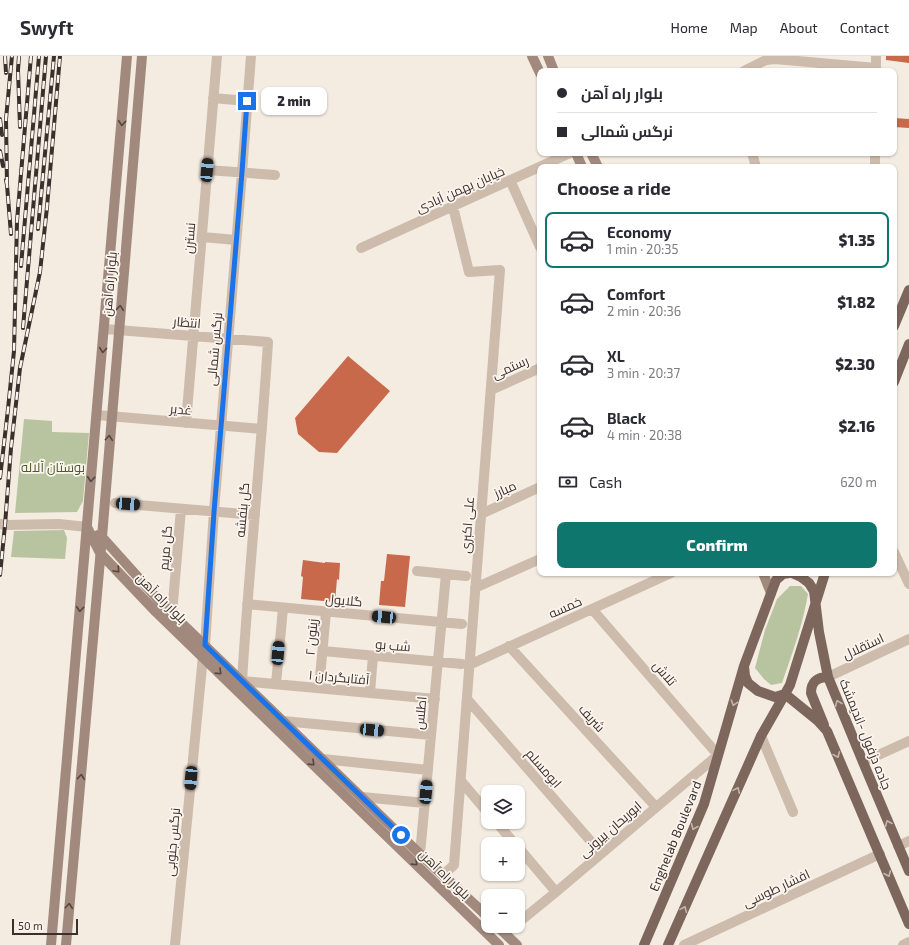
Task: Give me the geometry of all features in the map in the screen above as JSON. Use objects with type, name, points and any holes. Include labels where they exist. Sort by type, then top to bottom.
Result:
[{"type":"main road","points":[[897,319],[909,290]]},
{"type":"main road","points":[[897,376],[907,356],[909,344]]},
{"type":"main road","name":"Enghelab Boulevard","points":[[644,945],[704,804],[744,666],[776,580],[782,576]]},
{"type":"main road","points":[[797,576],[801,577],[809,584],[814,591],[816,602]]},
{"type":"main road","points":[[668,945],[761,736],[790,685],[824,576]]},
{"type":"main road","name":"جاده دزفول -اندیمشک","points":[[816,602],[828,677],[909,871]]},
{"type":"main road","points":[[744,666],[748,684],[758,691],[775,697],[785,694]]},
{"type":"main road","points":[[828,677],[819,678],[815,681],[812,684],[811,693],[909,924]]},
{"type":"main road","points":[[785,694],[817,720],[826,730]]},
{"type":"street","name":"بلوار راه آهن","points":[[51,945],[127,56]]},
{"type":"street","name":"بلوار راه آهن","points":[[66,945],[142,56]]},
{"type":"street","name":"نسترن","points":[[186,422],[217,56]]},
{"type":"street","name":"نرگس شمالی","points":[[205,645],[214,512],[251,56]]},
{"type":"street","points":[[532,56],[538,68]]},
{"type":"street","points":[[548,56],[553,68]]},
{"type":"street","points":[[876,56],[876,68]]},
{"type":"street","points":[[750,68],[770,58],[866,68]]},
{"type":"street","points":[[213,98],[247,101]]},
{"type":"street","points":[[123,108],[137,109]]},
{"type":"street","name":"خیابان بهمن آبادی","points":[[546,164],[563,156]]},
{"type":"street","name":"خیابان بهمن آبادی","points":[[361,248],[537,168]]},
{"type":"street","points":[[207,170],[275,175]]},
{"type":"street","points":[[510,180],[537,240]]},
{"type":"street","name":"علی اکبری","points":[[443,875],[454,865],[467,699],[466,664],[475,588],[500,270],[469,272],[453,206]]},
{"type":"street","points":[[114,210],[128,212]]},
{"type":"street","points":[[202,237],[236,240]]},
{"type":"street","name":"انتظار","points":[[104,329],[268,342]]},
{"type":"street","name":"گل بنفشه","points":[[242,681],[268,342]]},
{"type":"street","name":"رستمی","points":[[491,390],[537,369]]},
{"type":"street","name":"غدیر","points":[[97,415],[262,429]]},
{"type":"street","name":"مبارز","points":[[481,514],[537,488]]},
{"type":"street","points":[[115,503],[255,515]]},
{"type":"street","name":"گل مریم","points":[[172,614],[181,509]]},
{"type":"street","points":[[0,524],[59,524],[87,527]]},
{"type":"street","name":"بلوار راه آهن","points":[[87,527],[102,537],[172,614],[420,854],[481,910]]},
{"type":"street","name":"بلوار راه آهن","points":[[87,527],[100,553],[156,612],[499,945]]},
{"type":"street","points":[[897,558],[909,584]]},
{"type":"street","points":[[475,588],[537,560]]},
{"type":"street","points":[[417,571],[466,576]]},
{"type":"street","name":"اطلس","points":[[420,854],[446,574]]},
{"type":"street","name":"خمسه","points":[[466,664],[664,576]]},
{"type":"street","points":[[764,576],[771,592]]},
{"type":"street","name":"گلایول","points":[[247,604],[462,624]]},
{"type":"street","points":[[276,684],[283,608]]},
{"type":"street","name":"تلاش","points":[[592,609],[718,755]]},
{"type":"street","name":"زیتون ۲","points":[[319,688],[326,612]]},
{"type":"street","name":"استقلال","points":[[828,677],[909,639]]},
{"type":"street","name":"نرگس جنوبی","points":[[175,945],[205,645]]},
{"type":"street","name":"شریف","points":[[509,646],[656,807]]},
{"type":"street","name":"شب بو","points":[[323,651],[466,664]]},
{"type":"street","points":[[370,692],[373,656]]},
{"type":"street","name":"آفتابگردان ۱","points":[[242,681],[435,698]]},
{"type":"street","name":"ابومسلم","points":[[467,699],[601,854]]},
{"type":"street","points":[[283,721],[431,735]]},
{"type":"street","points":[[761,736],[793,812]]},
{"type":"street","points":[[863,762],[909,741]]},
{"type":"street","points":[[68,749],[83,751]]},
{"type":"street","name":"ابوریحان بیرونی","points":[[525,917],[718,755]]},
{"type":"street","points":[[323,759],[428,770]]},
{"type":"street","points":[[460,781],[481,805]]},
{"type":"street","points":[[362,797],[425,803]]},
{"type":"street","points":[[502,829],[509,837]]},
{"type":"street","points":[[898,846],[909,841]]},
{"type":"street","name":"افشار طوسی","points":[[684,945],[880,854]]},
{"type":"street","points":[[525,855],[556,892]]},
{"type":"street","points":[[505,934],[517,945]]},
{"type":"street","points":[[903,945],[909,942]]},
{"type":"green space","name":"بوستان آلاله","points":[[24,419],[52,421],[52,432],[89,433],[83,501],[77,512],[15,513]]},
{"type":"green space","points":[[64,530],[67,538],[65,559],[11,557],[14,531]]},
{"type":"green space","points":[[790,586],[801,586],[808,594],[806,605],[797,639],[782,683],[771,685],[755,668],[765,630],[777,599]]},
{"type":"building","points":[[886,56],[909,56],[909,63],[886,60]]},
{"type":"building","points":[[897,118],[909,119],[909,128],[897,127]]},
{"type":"building","points":[[348,356],[390,391],[337,453],[319,452],[298,434],[295,418]]},
{"type":"building","points":[[387,554],[410,556],[405,607],[379,605],[381,581],[384,581]]},
{"type":"building","points":[[303,560],[325,563],[340,563],[335,602],[301,599]]},
{"type":"railway","points":[[5,56],[6,73]]},
{"type":"railway","points":[[7,185],[6,119],[12,56]]},
{"type":"railway","points":[[19,56],[20,127]]},
{"type":"railway","points":[[0,478],[14,351],[17,221],[31,56]]},
{"type":"railway","points":[[21,266],[39,56]]},
{"type":"railway","points":[[23,328],[46,56]]},
{"type":"railway","points":[[38,229],[54,56]]},
{"type":"railway","points":[[0,575],[11,448],[20,368],[40,272],[60,56]]},
{"type":"railway","points":[[0,119],[2,135]]},
{"type":"railway","points":[[0,151],[3,166]]},
{"type":"railway","points":[[6,180],[11,234]]},
{"type":"route","points":[[247,101],[214,512],[205,645],[401,835]]}]
